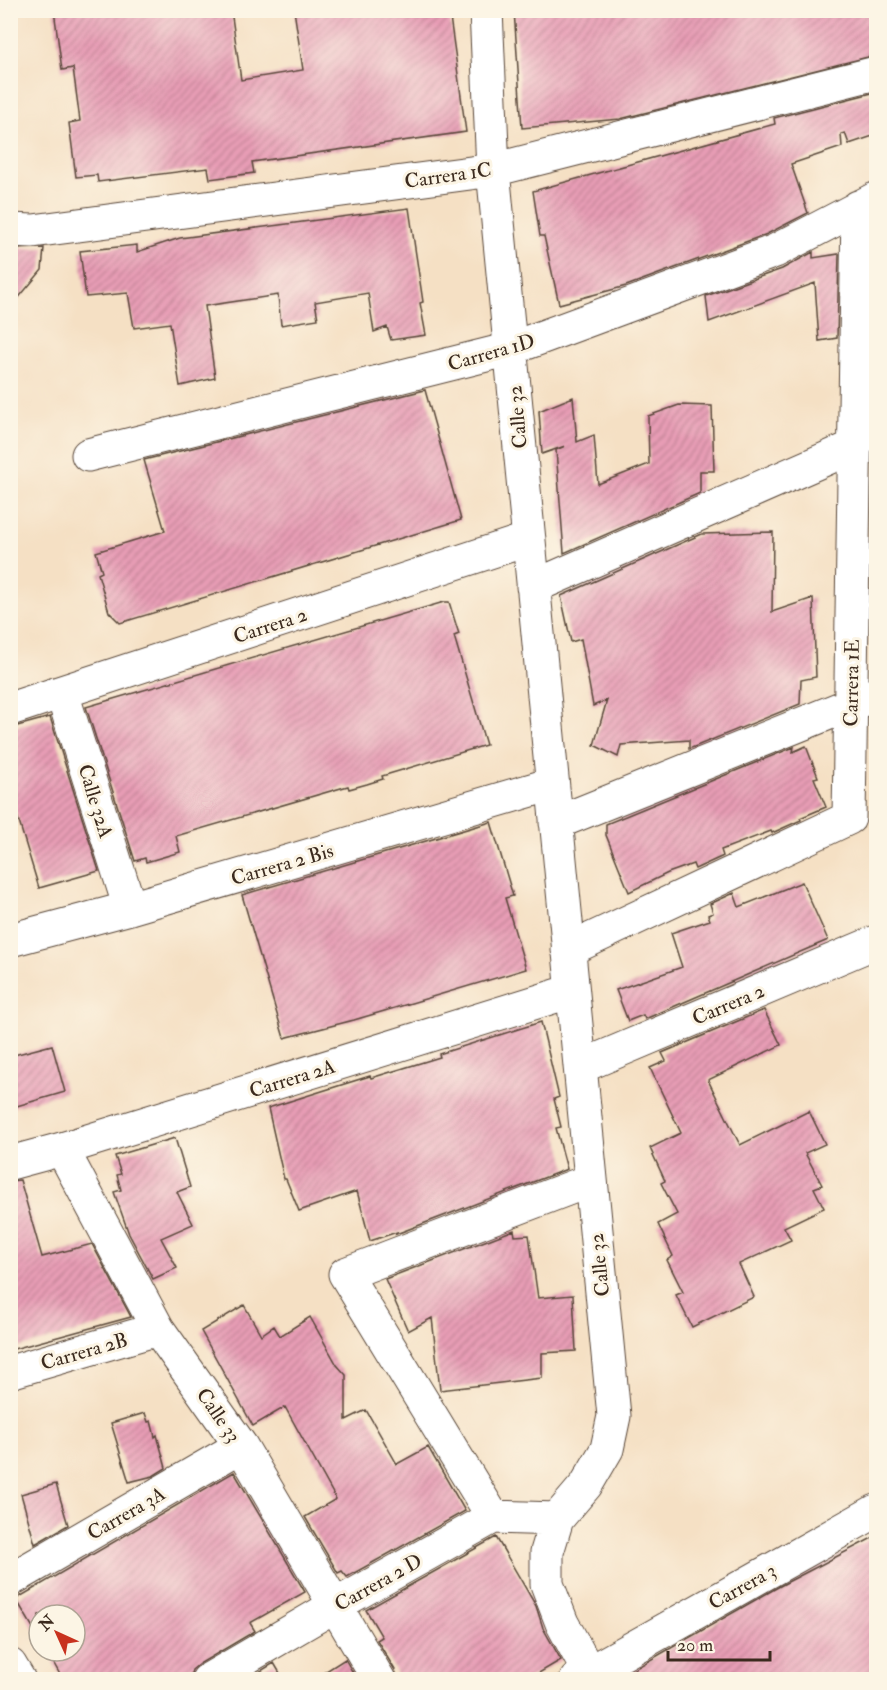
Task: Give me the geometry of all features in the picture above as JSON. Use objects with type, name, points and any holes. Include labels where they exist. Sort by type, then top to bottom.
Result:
[{"type":"street","name":"Calle 32","points":[[486,10],[493,170],[614,1416],[607,1449],[586,1485],[557,1519],[547,1552],[547,1584],[586,1677]]},
{"type":"street","name":"Carrera 1C","points":[[10,230],[33,231],[493,170],[876,73]]},
{"type":"street","name":"Carrera 1D","points":[[88,455],[510,349],[775,251],[867,203]]},
{"type":"street","name":"Carrera 1E","points":[[568,950],[849,818],[864,700],[855,446],[867,203]]},
{"type":"street","points":[[533,587],[855,446]]},
{"type":"street","name":"Carrera 2","points":[[10,709],[529,539]]},
{"type":"street","name":"Calle 32A","points":[[62,693],[130,908]]},
{"type":"street","points":[[556,823],[864,700]]},
{"type":"street","name":"Carrera 2 Bis","points":[[10,940],[130,908],[552,784]]},
{"type":"street","name":"Carrera 2","points":[[580,1067],[876,942]]},
{"type":"street","name":"Carrera 2A","points":[[10,1163],[572,992]]},
{"type":"street","name":"Calle 33","points":[[62,1149],[158,1329],[241,1446],[379,1680]]},
{"type":"street","points":[[557,1519],[493,1517],[345,1274],[591,1180]]},
{"type":"street","name":"Carrera 2B","points":[[10,1372],[158,1329]]},
{"type":"street","name":"Carrera 3A","points":[[10,1580],[241,1446]]},
{"type":"street","name":"Carrera 3","points":[[586,1677],[876,1511]]},
{"type":"street","name":"Carrera 2 D","points":[[208,1680],[493,1517]]},
{"type":"street","points":[[10,1665],[19,1680]]},
{"type":"building","points":[[54,10],[231,10],[241,80],[303,70],[294,10],[449,10],[466,132],[252,162],[254,173],[210,179],[208,168],[98,182],[97,175],[76,177],[69,123],[80,121],[73,68],[62,70]]},
{"type":"building","points":[[514,10],[876,10],[876,55],[620,119],[522,128]]},
{"type":"building","points":[[876,92],[876,135],[849,144],[845,133],[841,134],[842,147],[791,164],[808,213],[767,234],[626,286],[559,304],[544,236],[540,236],[533,191],[775,124],[774,118]]},
{"type":"building","points":[[409,208],[426,335],[391,340],[387,327],[374,332],[368,293],[315,302],[318,319],[281,325],[278,295],[205,306],[215,378],[180,386],[170,323],[134,328],[128,293],[86,297],[80,251],[137,245],[137,252],[180,238]]},
{"type":"building","points":[[44,248],[42,270],[10,308],[10,249]]},
{"type":"building","points":[[813,252],[813,258],[839,254],[837,338],[819,341],[815,283],[709,322],[706,296],[782,269]]},
{"type":"building","points":[[425,390],[461,520],[120,623],[109,612],[98,574],[102,572],[96,552],[165,531],[144,460]]},
{"type":"building","points":[[573,397],[577,442],[594,435],[598,484],[649,464],[648,416],[679,405],[712,406],[714,471],[700,471],[700,493],[564,553],[556,450],[565,446],[542,454],[539,411]]},
{"type":"building","points":[[773,532],[772,612],[813,598],[816,677],[801,680],[800,704],[689,749],[689,740],[621,745],[618,757],[594,745],[607,700],[593,706],[581,639],[571,642],[561,596],[702,534]]},
{"type":"building","points":[[449,602],[459,634],[454,636],[486,745],[382,776],[383,779],[367,784],[349,789],[348,786],[176,836],[180,852],[146,862],[145,858],[135,861],[86,707]]},
{"type":"building","points":[[50,717],[99,871],[39,888],[10,792],[10,728]]},
{"type":"building","points":[[806,746],[818,777],[814,778],[826,807],[772,833],[771,831],[721,850],[723,856],[695,869],[693,864],[629,892],[606,835],[606,824],[794,747],[793,752]]},
{"type":"building","points":[[491,822],[513,896],[505,898],[526,969],[354,1020],[284,1038],[242,895]]},
{"type":"building","points":[[802,882],[828,940],[645,1019],[643,1015],[628,1021],[616,990],[682,967],[671,933],[710,920],[708,915],[713,913],[710,904],[734,893],[739,907]]},
{"type":"building","points":[[764,1010],[781,1045],[708,1080],[740,1145],[809,1111],[825,1144],[805,1153],[822,1185],[814,1188],[824,1208],[784,1227],[791,1240],[739,1264],[754,1297],[692,1327],[676,1295],[683,1292],[667,1260],[673,1256],[658,1224],[677,1214],[661,1183],[665,1181],[650,1148],[681,1133],[650,1068],[666,1061],[662,1053]]},
{"type":"building","points":[[541,1022],[559,1097],[554,1099],[561,1127],[556,1128],[567,1169],[396,1234],[397,1232],[370,1241],[357,1191],[299,1211],[286,1179],[284,1179],[268,1108],[440,1057],[439,1054]]},
{"type":"building","points":[[52,1045],[65,1092],[10,1108],[10,1056]]},
{"type":"building","points":[[175,1138],[190,1187],[177,1192],[193,1224],[161,1238],[177,1268],[153,1279],[129,1234],[114,1192],[121,1190],[117,1175],[121,1174],[115,1156]]},
{"type":"building","points":[[20,1180],[42,1257],[92,1244],[131,1317],[10,1350],[10,1181]]},
{"type":"building","points":[[514,1230],[515,1236],[529,1235],[538,1298],[573,1295],[576,1351],[542,1353],[542,1378],[440,1390],[432,1318],[408,1331],[385,1279]]},
{"type":"building","points":[[244,1305],[261,1335],[274,1326],[280,1336],[310,1317],[337,1365],[346,1375],[346,1420],[366,1410],[397,1464],[428,1447],[465,1511],[347,1577],[342,1571],[338,1573],[305,1517],[336,1499],[285,1407],[253,1426],[201,1331]]},
{"type":"building","points":[[145,1413],[148,1422],[151,1421],[155,1437],[157,1435],[166,1468],[153,1476],[129,1482],[111,1423]]},
{"type":"building","points":[[234,1472],[305,1592],[250,1623],[255,1631],[199,1664],[192,1670],[189,1680],[63,1680],[54,1663],[87,1663],[87,1603],[27,1603],[27,1618],[16,1599]]},
{"type":"building","points":[[56,1484],[68,1525],[35,1544],[21,1494]]},
{"type":"building","points":[[876,1536],[876,1680],[615,1680],[780,1586]]},
{"type":"building","points":[[496,1537],[536,1606],[543,1628],[561,1660],[527,1680],[398,1680],[395,1670],[377,1640],[382,1637],[366,1610]]},
{"type":"building","points":[[345,1659],[357,1680],[312,1680]]},
{"type":"building","points":[[274,1663],[284,1680],[246,1680]]}]
